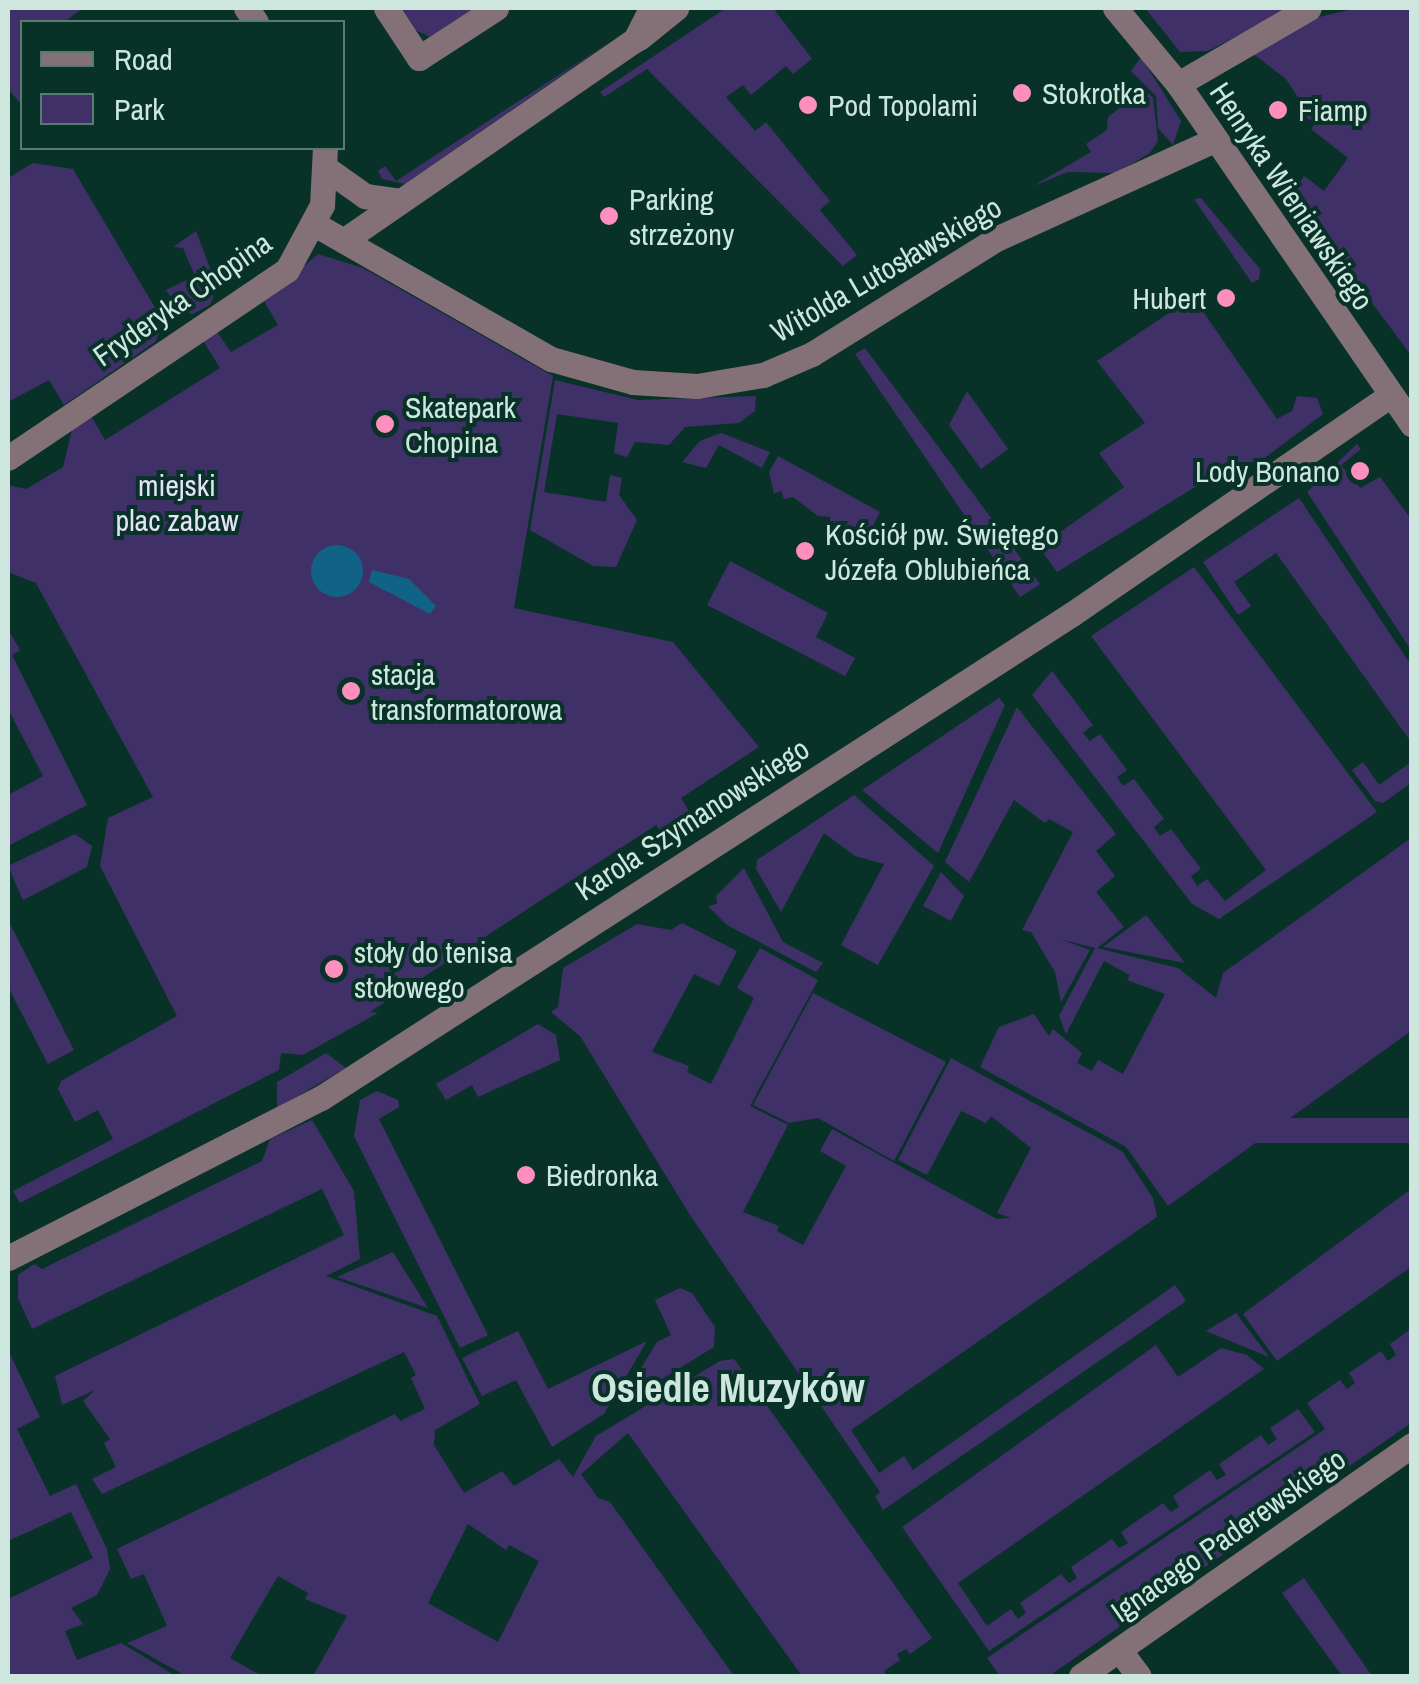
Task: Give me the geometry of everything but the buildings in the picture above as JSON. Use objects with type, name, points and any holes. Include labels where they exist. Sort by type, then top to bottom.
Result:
[{"type":"street","points":[[384,13],[419,58],[496,8]]},
{"type":"street","points":[[635,40],[650,8]]},
{"type":"street","points":[[346,239],[676,8]]},
{"type":"street","name":"Henryka Wieniawskiego","points":[[1115,8],[1178,84],[1212,140],[1412,424]]},
{"type":"street","points":[[1178,84],[1310,8]]},
{"type":"street","name":"Witolda Lutosławskiego","points":[[316,225],[550,360],[633,382],[697,386],[789,365],[996,239],[1212,140]]},
{"type":"street","points":[[326,158],[370,198],[399,202]]},
{"type":"street","name":"Fryderyka Chopina","points":[[8,458],[274,282],[316,225],[326,158]]},
{"type":"street","name":"Karola Szymanowskiego","points":[[8,1258],[321,1098],[1072,614],[1389,396]]},
{"type":"street","name":"Ignacego Paderewskiego","points":[[1081,1676],[1412,1446]]},
{"type":"street","points":[[1120,1651],[1139,1676]]},
{"type":"green space","points":[[8,8],[83,8],[67,20],[20,20],[20,103],[9,90]]},
{"type":"green space","points":[[400,8],[477,8],[430,37],[415,30]]},
{"type":"green space","points":[[726,8],[773,8],[812,59],[793,74],[786,66],[751,95],[743,85],[726,97],[755,131],[766,122],[830,201],[820,210],[857,255],[843,266],[647,69],[604,97],[600,92]]},
{"type":"green space","points":[[1145,8],[1291,8],[1208,51],[1180,52]]},
{"type":"green space","points":[[1357,8],[1411,8],[1411,355],[1292,196],[1304,176],[1324,191],[1348,158],[1311,129],[1315,124],[1297,110],[1301,102],[1286,79],[1252,53],[1298,22]]},
{"type":"green space","points":[[605,45],[405,184],[382,179],[378,171],[385,166],[396,181]]},
{"type":"green space","points":[[1141,57],[1181,121],[1173,145],[1158,128],[1156,96],[1131,71]]},
{"type":"green space","points":[[1144,89],[1153,98],[1158,141],[1150,153],[1116,173],[1068,172],[1033,186],[1091,152],[1086,144],[1107,130],[1108,117]]},
{"type":"green space","points":[[33,163],[73,169],[164,323],[155,342],[64,405],[49,380],[8,402],[8,178]]},
{"type":"green space","points":[[1201,198],[1260,269],[1259,279],[1252,283],[1194,199]]},
{"type":"green space","points":[[196,231],[217,287],[210,305],[193,314],[180,311],[166,290],[195,276],[183,248],[173,247]]},
{"type":"green space","name":"miejski plac zabaw","points":[[318,254],[363,268],[553,376],[514,608],[673,642],[759,747],[681,798],[695,821],[666,839],[656,825],[370,1012],[378,1013],[303,1055],[281,1053],[279,1070],[20,1203],[13,1191],[113,1139],[98,1110],[75,1122],[58,1089],[61,1081],[177,1016],[100,866],[108,818],[153,797],[36,583],[8,572],[8,485],[26,489],[63,467],[72,430],[91,416],[105,440],[220,368],[202,339],[217,332],[231,352],[278,325],[264,301]]},
{"type":"green space","points":[[1193,297],[1277,419],[1292,411],[1297,396],[1317,398],[1323,414],[1262,460],[1226,468],[1057,572],[1039,547],[1124,487],[1099,453],[1145,423],[1097,361]]},
{"type":"green space","points":[[865,348],[1040,584],[1020,597],[855,354]]},
{"type":"green space","points":[[555,380],[638,400],[756,396],[755,411],[739,423],[685,427],[669,445],[635,442],[627,457],[614,453],[618,423],[557,414],[544,492],[606,502],[610,475],[622,478],[619,495],[637,520],[616,567],[593,566],[530,530]]},
{"type":"green space","points":[[967,391],[1008,449],[981,469],[949,425]]},
{"type":"green space","points":[[721,433],[770,452],[762,468],[719,445],[706,468],[682,462],[700,441]]},
{"type":"green space","points":[[1357,444],[1361,449],[1341,465],[1360,488],[1380,477],[1411,519],[1411,650],[1307,492]]},
{"type":"green space","points":[[778,456],[880,512],[868,536],[843,529],[843,523],[830,523],[830,517],[818,516],[793,497],[784,499],[781,491],[774,494],[769,472]]},
{"type":"green space","points":[[1299,498],[1411,665],[1411,742],[1276,553],[1234,582],[1251,606],[1238,615],[1203,562]]},
{"type":"green space","points":[[730,561],[828,613],[816,637],[855,658],[845,676],[707,605]]},
{"type":"green space","points":[[1194,567],[1377,812],[1219,919],[1192,904],[1032,695],[1052,671],[1093,725],[1083,733],[1090,741],[1100,734],[1127,770],[1117,777],[1123,786],[1134,779],[1164,819],[1154,827],[1160,836],[1171,829],[1201,869],[1191,876],[1197,886],[1207,879],[1225,901],[1266,870],[1091,636]]},
{"type":"green space","points":[[8,629],[20,650],[12,655],[87,805],[8,846],[8,795],[43,776],[8,709]]},
{"type":"green space","points":[[999,698],[1005,705],[938,853],[862,790]]},
{"type":"green space","points":[[1017,707],[1116,834],[1096,851],[1115,876],[1096,892],[1124,927],[1097,948],[1178,968],[1216,998],[1223,973],[1411,838],[1411,1031],[1168,1206],[1126,1147],[980,1067],[999,1027],[1034,1014],[1049,1036],[1053,1029],[1082,1053],[1077,1063],[1092,1071],[1098,1060],[1123,1074],[1165,994],[1127,980],[1130,975],[1104,961],[1066,1034],[1059,1016],[1095,948],[1060,939],[1090,950],[1061,1002],[1055,972],[1031,932],[1022,930],[1073,832],[1049,819],[1045,823],[1014,800],[969,882],[945,862]]},
{"type":"green space","points":[[1363,762],[1379,785],[1411,762],[1411,783],[1383,803],[1375,801],[1352,770]]},
{"type":"green space","points":[[854,795],[934,866],[878,965],[841,945],[884,864],[855,856],[824,833],[781,912],[756,869],[757,860]]},
{"type":"green space","points":[[75,834],[92,846],[87,867],[23,900],[8,866]]},
{"type":"green space","points":[[744,868],[783,942],[823,963],[816,972],[727,925],[708,906],[717,904],[716,896]]},
{"type":"green space","points":[[941,872],[964,896],[951,921],[923,906]]},
{"type":"green space","points":[[1146,915],[1185,963],[1103,947]]},
{"type":"green space","points":[[8,920],[74,1050],[48,1064],[8,987]]},
{"type":"green space","points":[[682,923],[737,951],[719,986],[694,974],[652,1052],[689,1066],[687,1072],[711,1084],[754,998],[737,988],[760,948],[818,980],[750,1106],[788,1125],[743,1212],[779,1226],[777,1231],[803,1245],[846,1166],[820,1151],[832,1129],[997,1219],[1011,1218],[997,1213],[1031,1148],[991,1116],[986,1123],[961,1111],[927,1175],[898,1160],[951,1058],[1122,1151],[1153,1198],[1157,1217],[851,1430],[879,1473],[904,1456],[913,1470],[1175,1285],[1186,1301],[883,1510],[875,1496],[880,1492],[690,1215],[580,1036],[551,1012],[558,1007],[563,968],[637,924],[671,930]]},
{"type":"green space","points":[[813,993],[946,1062],[894,1161],[818,1118],[789,1123],[753,1105]]},
{"type":"green space","points":[[538,1024],[556,1035],[560,1060],[478,1097],[472,1085],[446,1100],[436,1084]]},
{"type":"green space","points":[[326,1053],[346,1068],[277,1108],[277,1082]]},
{"type":"green space","points":[[377,1091],[398,1100],[399,1107],[379,1119],[488,1335],[460,1348],[354,1136],[360,1100]]},
{"type":"green space","points":[[1168,1118],[1411,1118],[1411,1143],[1168,1143]]},
{"type":"green space","points":[[312,1120],[354,1191],[360,1259],[326,1276],[437,1316],[480,1404],[435,1430],[434,1445],[464,1493],[502,1471],[514,1486],[559,1459],[573,1477],[596,1436],[720,1361],[734,1359],[932,1638],[910,1654],[906,1649],[897,1654],[900,1660],[884,1671],[886,1676],[802,1676],[628,1433],[581,1474],[598,1498],[610,1502],[734,1676],[313,1676],[347,1616],[305,1599],[308,1593],[278,1576],[230,1658],[262,1676],[186,1676],[127,1643],[167,1626],[144,1574],[131,1579],[117,1549],[395,1414],[400,1421],[425,1409],[411,1378],[416,1375],[404,1352],[102,1494],[92,1479],[116,1467],[104,1443],[110,1439],[83,1401],[95,1390],[62,1405],[55,1376],[344,1235],[322,1189],[32,1329],[18,1298],[18,1275],[34,1264],[42,1269],[262,1161],[270,1139]],"holes":[[[468,1524],[506,1550],[509,1545],[539,1561],[498,1642],[428,1603]]]},
{"type":"green space","points":[[1411,1189],[1411,1267],[1277,1361],[1243,1314]]},
{"type":"green space","points":[[393,1252],[428,1308],[337,1277]]},
{"type":"green space","points":[[680,1288],[692,1293],[715,1327],[714,1347],[618,1406],[657,1342],[671,1335],[655,1300]]},
{"type":"green space","points":[[1236,1313],[1269,1357],[1206,1331]]},
{"type":"green space","points":[[1411,1329],[1411,1423],[1049,1676],[1000,1676],[987,1658],[1325,1429],[1307,1403],[1340,1380],[1347,1389],[1355,1383],[1349,1373],[1381,1351],[1388,1361],[1396,1355],[1390,1344]]},
{"type":"green space","points":[[518,1331],[548,1389],[647,1341],[604,1414],[552,1447],[516,1380],[482,1396],[462,1358]]},
{"type":"green space","points":[[1156,1345],[1178,1377],[1221,1348],[1247,1355],[1264,1369],[958,1583],[987,1626],[1011,1609],[1018,1619],[1026,1613],[1020,1603],[1061,1574],[1069,1583],[1077,1578],[1071,1567],[1112,1539],[1119,1548],[1128,1543],[1121,1532],[1163,1503],[1171,1512],[1179,1507],[1173,1496],[1210,1470],[1217,1480],[1226,1475],[1219,1464],[1261,1435],[1268,1445],[1277,1439],[1270,1428],[1298,1409],[1315,1432],[989,1651],[902,1527]]},
{"type":"green space","points":[[8,1350],[40,1417],[17,1429],[50,1496],[76,1484],[107,1549],[110,1569],[97,1595],[71,1608],[83,1624],[65,1631],[77,1660],[121,1643],[176,1676],[8,1676],[8,1599],[93,1558],[71,1512],[8,1541]]},
{"type":"green space","points":[[1304,1578],[1372,1676],[1342,1676],[1282,1593]]},
{"type":"water","points":[[337,545],[356,552],[363,571],[356,590],[337,597],[318,590],[311,571],[318,552]]},
{"type":"water","points":[[372,570],[409,579],[436,606],[430,614],[369,582]]},
{"type":"place","name":"Stokrotka","points":[[1022,93]]},
{"type":"place","name":"Pod Topolami","points":[[808,105]]},
{"type":"place","name":"Fiamp","points":[[1278,110]]},
{"type":"place","name":"Parking strzeżony","points":[[609,216]]},
{"type":"place","name":"Hubert","points":[[1226,298]]},
{"type":"place","name":"Skatepark Chopina","points":[[385,424]]},
{"type":"place","name":"Lody Bonano","points":[[1360,471]]},
{"type":"place","name":"Kościół pw. Świętego Józefa Oblubieńca","points":[[805,551]]},
{"type":"place","name":"stacja transformatorowa","points":[[351,691]]},
{"type":"place","name":"stoły do tenisa stołowego","points":[[334,969]]},
{"type":"place","name":"Biedronka","points":[[526,1175]]},
{"type":"district","name":"Osiedle Muzyków","points":[[728,1388]]}]
